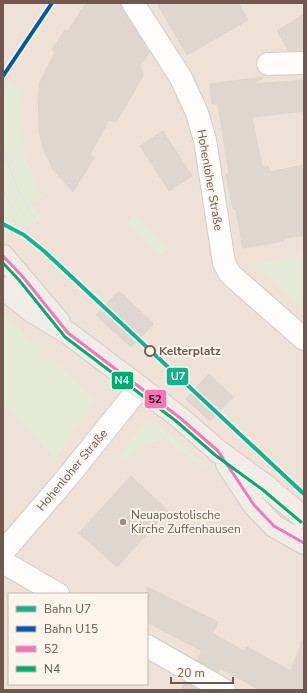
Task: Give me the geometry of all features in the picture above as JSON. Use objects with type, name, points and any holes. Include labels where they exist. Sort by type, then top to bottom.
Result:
[{"type":"main road","points":[[3,256],[23,277],[68,334]]},
{"type":"main road","points":[[3,288],[30,310],[68,334],[179,416],[218,451],[266,486],[304,518]]},
{"type":"main road","points":[[218,451],[254,505],[264,516],[274,526],[304,543]]},
{"type":"street","name":"Hohenloher Straße","points":[[133,3],[181,78],[197,113],[205,140],[224,263],[230,274],[304,339]]},
{"type":"street","points":[[268,64],[304,63]]},
{"type":"street","name":"Hohenloher Straße","points":[[3,552],[66,479],[140,387]]},
{"type":"street","points":[[3,562],[56,593]]},
{"type":"street","points":[[148,647],[224,690]]},
{"type":"shaded area","points":[[3,3],[304,3],[304,690],[3,690]]},
{"type":"green space","points":[[3,68],[14,86],[23,88],[21,103],[21,131],[23,144],[30,170],[42,197],[31,204],[41,220],[10,233],[4,242]]},
{"type":"green space","points":[[135,214],[168,247],[160,256],[126,224]]},
{"type":"green space","points":[[304,254],[304,308],[269,277],[252,265]]},
{"type":"green space","points":[[3,313],[95,401],[55,458],[3,405]]},
{"type":"green space","points":[[149,421],[155,422],[205,464],[203,468],[165,438],[139,447],[126,460],[120,455],[141,427]]},
{"type":"building","points":[[86,3],[120,3],[149,53],[140,66],[143,76],[116,122],[109,120],[90,154],[94,158],[73,192],[53,169],[44,150],[39,132],[38,100],[40,82],[55,52],[52,50],[65,30],[68,31]]},
{"type":"building","points":[[157,3],[238,3],[248,20],[187,55]]},
{"type":"building","points":[[304,14],[304,51],[289,51],[277,31]]},
{"type":"building","points":[[264,77],[253,84],[304,80],[304,111],[252,117],[262,167],[268,166],[270,172],[304,165],[304,235],[284,238],[284,241],[243,248],[236,209],[233,209],[226,174],[229,174],[218,104],[212,104],[210,84]]},
{"type":"building","points":[[163,131],[192,176],[169,191],[140,146]]},
{"type":"building","points":[[119,291],[154,324],[131,347],[96,315]]},
{"type":"building","points":[[209,374],[233,397],[210,421],[186,399]]},
{"type":"building","name":"Neuapostolische Kirche Zuffenhausen","points":[[131,476],[168,511],[117,567],[79,533]]},
{"type":"building","points":[[147,587],[218,622],[212,633],[244,651],[247,647],[291,671],[302,641],[304,641],[304,690],[260,690],[220,668],[218,672],[197,660],[202,651],[148,623]]},
{"type":"building","points":[[185,682],[199,690],[181,690]]},
{"type":"tram line","points":[[3,100],[7,71]]},
{"type":"tram line","points":[[3,147],[12,175],[22,198],[36,221],[54,243]]},
{"type":"tram line","points":[[3,190],[20,221],[44,251]]},
{"type":"rail line","name":"U15","points":[[3,76],[52,3]]},
{"type":"rail line","name":"U7","points":[[3,224],[24,235],[44,251],[304,494]]},
{"type":"transit line","name":"52","points":[[3,256],[23,277],[68,333],[179,417],[218,451],[254,505],[274,526],[304,543]]},
{"type":"transit line","name":"N4","points":[[3,263],[19,280],[65,337],[176,421],[215,455],[263,490],[301,522]]},
{"type":"place","name":"Kelterplatz","points":[[150,351]]},
{"type":"place","name":"Neuapostolische Kirche Zuffenhausen","points":[[123,522]]}]
